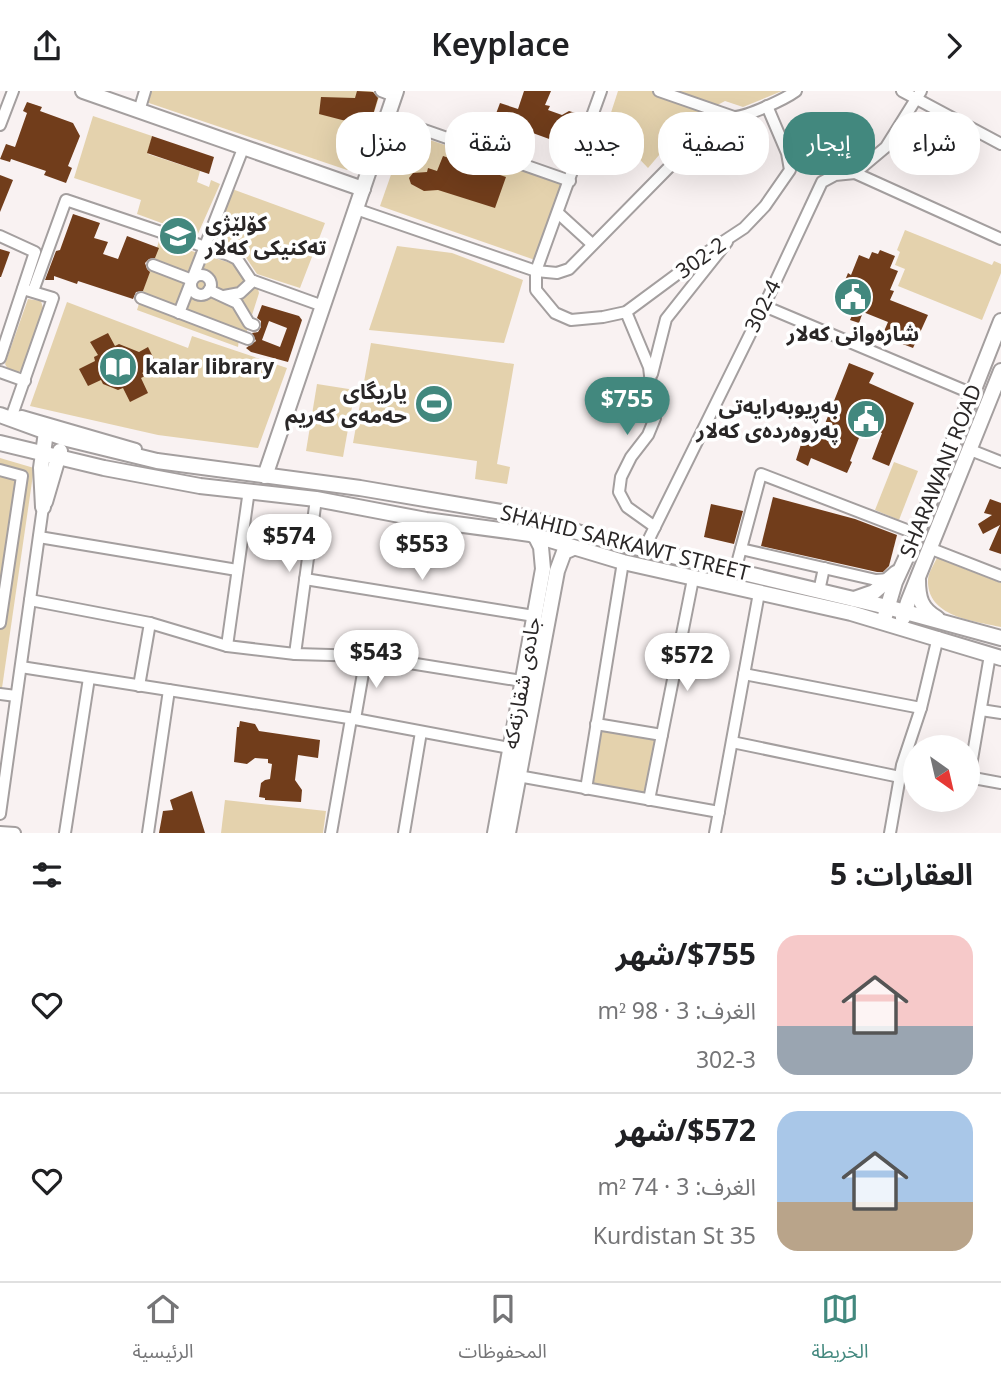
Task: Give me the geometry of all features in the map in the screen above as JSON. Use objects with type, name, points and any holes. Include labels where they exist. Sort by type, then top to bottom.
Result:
[{"type":"main road","points":[[83,91],[363,189]]},
{"type":"main road","points":[[388,112],[390,93]]},
{"type":"main road","points":[[265,476],[368,175]]},
{"type":"main road","name":"SHARAWANI ROAD","points":[[885,614],[1001,321]]},
{"type":"main road","name":"SHARAWANI ROAD","points":[[903,619],[1001,371]]},
{"type":"main road","name":"SHAHID SARKAWT STREET","points":[[6,417],[63,438],[157,461],[360,488],[513,514],[644,549],[853,599],[885,614]]},
{"type":"main road","points":[[43,506],[42,455],[46,432]]},
{"type":"main road","points":[[43,506],[63,438]]},
{"type":"main road","name":"SHAHID SARKAWT STREET","points":[[0,443],[42,455],[200,486],[316,499],[426,520],[535,535],[623,562],[693,579],[903,619],[947,624],[1001,638]]},
{"type":"main road","name":"جادەی شقارتەکە","points":[[508,833],[550,570],[535,535]]},
{"type":"main road","name":"جادەی شقارتەکە","points":[[495,833],[534,616],[550,570],[564,552],[573,548]]},
{"type":"main road","points":[[853,599],[874,592],[892,578],[903,564]]},
{"type":"main road","points":[[918,577],[918,592],[922,605],[931,615],[947,624]]},
{"type":"main road","name":"SHAHID SARKAWT STREET","points":[[903,619],[938,637],[996,656]]},
{"type":"street","points":[[0,125],[13,91]]},
{"type":"street","points":[[139,111],[145,91]]},
{"type":"street","points":[[537,271],[601,91]]},
{"type":"street","points":[[659,91],[720,112]]},
{"type":"street","points":[[753,112],[796,91]]},
{"type":"street","points":[[902,91],[919,95],[1001,144]]},
{"type":"street","name":"302-4","points":[[875,157],[887,147],[919,95]]},
{"type":"street","name":"302-2","points":[[537,271],[536,290],[555,313],[571,320],[603,317],[626,312],[744,228],[765,206],[790,170],[788,153],[767,106]]},
{"type":"street","points":[[431,132],[570,181]]},
{"type":"street","points":[[179,313],[244,146]]},
{"type":"street","points":[[356,209],[537,271],[557,273],[569,269],[661,175]]},
{"type":"street","name":"302-4","points":[[644,549],[822,182],[835,175]]},
{"type":"street","points":[[859,175],[1001,239]]},
{"type":"street","points":[[0,358],[66,200],[237,259],[254,281],[323,306]]},
{"type":"street","points":[[558,213],[592,244]]},
{"type":"street","points":[[0,236],[36,252],[28,290]]},
{"type":"street","points":[[651,377],[666,319],[730,237]]},
{"type":"street","points":[[153,265],[192,281]]},
{"type":"street","points":[[192,281],[191,288],[196,294],[203,295],[209,290],[224,296],[237,303],[249,323],[254,325]]},
{"type":"street","points":[[224,296],[240,293],[254,281]]},
{"type":"street","points":[[6,417],[25,381],[53,298],[28,290]]},
{"type":"street","points":[[141,298],[248,339]]},
{"type":"street","points":[[764,306],[973,394]]},
{"type":"street","points":[[626,312],[649,367],[655,418],[648,435],[631,457],[621,477],[619,492],[627,507],[655,527]]},
{"type":"street","points":[[0,372],[25,381]]},
{"type":"street","points":[[6,417],[22,416],[135,449],[157,461]]},
{"type":"street","points":[[968,449],[1001,462]]},
{"type":"street","points":[[0,470],[22,476],[0,623]]},
{"type":"street","points":[[735,571],[761,474],[917,534]]},
{"type":"street","points":[[227,646],[249,490]]},
{"type":"street","points":[[295,653],[316,499]]},
{"type":"street","points":[[0,814],[3,771],[43,506]]},
{"type":"street","points":[[39,537],[237,570]]},
{"type":"street","points":[[929,548],[1001,576]]},
{"type":"street","points":[[740,549],[876,580],[892,578]]},
{"type":"street","points":[[586,789],[623,562]]},
{"type":"street","points":[[819,591],[824,568]]},
{"type":"street","points":[[305,579],[534,616]]},
{"type":"street","points":[[649,800],[693,579]]},
{"type":"street","points":[[715,833],[759,593]]},
{"type":"street","points":[[30,600],[150,623],[227,646],[295,653],[366,656],[522,681]]},
{"type":"street","points":[[139,686],[150,623]]},
{"type":"street","points":[[894,832],[901,771],[921,708],[938,637]]},
{"type":"street","points":[[331,833],[366,656]]},
{"type":"street","points":[[976,735],[996,656]]},
{"type":"street","points":[[20,667],[353,719],[510,748]]},
{"type":"street","points":[[744,674],[921,708]]},
{"type":"street","points":[[65,833],[89,678]]},
{"type":"street","points":[[148,833],[169,690]]},
{"type":"street","points":[[0,694],[16,697]]},
{"type":"street","points":[[981,710],[1001,713]]},
{"type":"street","points":[[596,725],[662,735]]},
{"type":"street","points":[[404,833],[421,732]]},
{"type":"street","points":[[732,742],[901,771]]},
{"type":"street","points":[[517,776],[719,812]]},
{"type":"street","points":[[980,779],[1001,783]]},
{"type":"street","points":[[0,832],[15,833]]},
{"type":"shaded area","points":[[150,91],[370,91],[380,94],[374,112],[336,112],[336,166],[146,102]]},
{"type":"shaded area","points":[[618,91],[782,91],[743,107],[725,101],[704,112],[658,112],[658,156],[648,168],[644,164],[644,112],[611,112]]},
{"type":"shaded area","points":[[93,116],[152,136],[148,154],[200,171],[197,182],[209,187],[211,180],[220,184],[197,236],[137,214],[141,200],[74,178]]},
{"type":"shaded area","points":[[431,140],[445,145],[445,175],[535,175],[562,184],[535,260],[380,206],[391,175],[431,175]]},
{"type":"shaded area","points":[[232,189],[325,223],[300,288],[257,274],[245,256],[212,244]]},
{"type":"shaded area","points":[[905,230],[992,265],[994,261],[1001,264],[1001,273],[982,320],[898,286],[905,269],[895,265],[900,252],[897,250]]},
{"type":"shaded area","points":[[159,241],[234,264],[249,286],[258,289],[246,334],[240,332],[238,347],[137,310]]},
{"type":"shaded area","points":[[397,246],[452,253],[523,280],[504,343],[369,330]]},
{"type":"shaded area","points":[[28,299],[41,301],[43,308],[24,367],[18,373],[9,371],[5,364]]},
{"type":"shaded area","points":[[67,302],[188,348],[192,336],[287,368],[258,448],[158,435],[30,406]]},
{"type":"shaded area","name":"یاریگای ‌حەمەی کەریم","points":[[371,343],[514,364],[497,464],[510,467],[507,484],[475,479],[477,461],[353,443]]},
{"type":"shaded area","points":[[317,384],[355,390],[343,457],[306,451]]},
{"type":"shaded area","points":[[0,458],[34,468],[2,688],[0,688]]},
{"type":"shaded area","points":[[894,462],[918,471],[899,520],[875,510]]},
{"type":"shaded area","points":[[937,558],[1001,583],[1001,627],[954,615],[935,602],[929,592],[928,579]]},
{"type":"shaded area","points":[[601,730],[655,739],[646,793],[592,784]]},
{"type":"shaded area","points":[[225,800],[326,811],[323,833],[221,833]]},
{"type":"building","points":[[357,91],[373,92],[378,98],[374,112],[336,112],[336,118],[319,114],[321,97],[355,98]]},
{"type":"building","points":[[524,91],[551,91],[545,105],[550,106],[548,110],[554,112],[549,112],[549,139],[535,134],[535,112],[497,112],[500,103],[518,109]]},
{"type":"building","points":[[27,102],[42,107],[40,111],[73,123],[80,136],[68,166],[72,168],[66,183],[44,175],[46,171],[11,159],[10,162],[0,159],[6,144],[15,147],[27,113],[23,111]]},
{"type":"building","points":[[152,136],[214,157],[209,174],[147,153]]},
{"type":"building","points":[[443,156],[445,175],[506,177],[495,208],[438,190],[424,191],[411,184],[409,178],[411,175],[431,175],[431,169],[437,171]]},
{"type":"building","points":[[0,175],[13,180],[0,212]]},
{"type":"building","points":[[73,214],[100,223],[94,238],[108,242],[103,254],[118,259],[127,236],[159,248],[155,258],[145,263],[150,272],[143,291],[136,292],[133,299],[78,281],[77,284],[54,276],[54,280],[45,280]]},
{"type":"building","points":[[0,249],[10,252],[1,277],[0,277]]},
{"type":"building","name":"شارەوانی کەلار","points":[[880,250],[895,256],[890,268],[898,271],[890,290],[894,291],[890,300],[928,315],[913,348],[882,336],[888,322],[863,312],[859,323],[850,320],[855,309],[840,303],[847,284],[844,283],[848,273],[851,275],[859,255],[869,259],[872,252],[878,254]]},
{"type":"building","points":[[262,305],[299,316],[302,320],[288,362],[251,352],[246,348],[256,341],[252,333],[258,332],[261,327],[261,321],[257,318]],"holes":[[[269,321],[287,328],[280,347],[262,340]]]},
{"type":"building","name":"kalar library","points":[[108,333],[115,346],[119,344],[139,352],[148,347],[157,365],[142,373],[145,376],[141,378],[148,393],[130,402],[123,388],[118,390],[103,384],[101,380],[88,386],[79,369],[95,361],[94,357],[98,355],[90,342]]},
{"type":"building","name":"بەڕیوبەرایەتی پەروەردەی کەلار","points":[[849,363],[874,373],[869,383],[914,403],[889,466],[872,459],[882,433],[864,425],[847,473],[811,458],[808,466],[796,460],[803,438],[817,444]]},
{"type":"building","points":[[773,497],[855,519],[897,535],[889,566],[883,572],[877,572],[761,546]]},
{"type":"building","points":[[990,499],[1001,503],[1001,554],[989,550],[1000,525],[983,534],[978,524],[992,515],[984,513]]},
{"type":"building","points":[[711,504],[743,511],[734,544],[704,537]]},
{"type":"building","points":[[240,721],[255,724],[259,731],[320,740],[318,758],[298,755],[295,780],[302,790],[301,802],[265,800],[259,797],[261,783],[270,779],[272,764],[268,763],[268,759],[255,758],[247,764],[234,762]]},
{"type":"building","points":[[192,791],[205,833],[159,833],[163,811],[173,810],[170,800]]},
{"type":"place","name":"کۆلێژی تەکنیکی کەلار","points":[[178,236]]},
{"type":"place","name":"شارەوانی کەلار","points":[[853,297]]},
{"type":"place","name":"kalar library","points":[[118,367]]},
{"type":"place","name":"یاریگای ‌حەمەی کەریم","points":[[434,404]]},
{"type":"place","name":"بەڕیوبەرایەتی پەروەردەی کەلار","points":[[866,419]]}]
